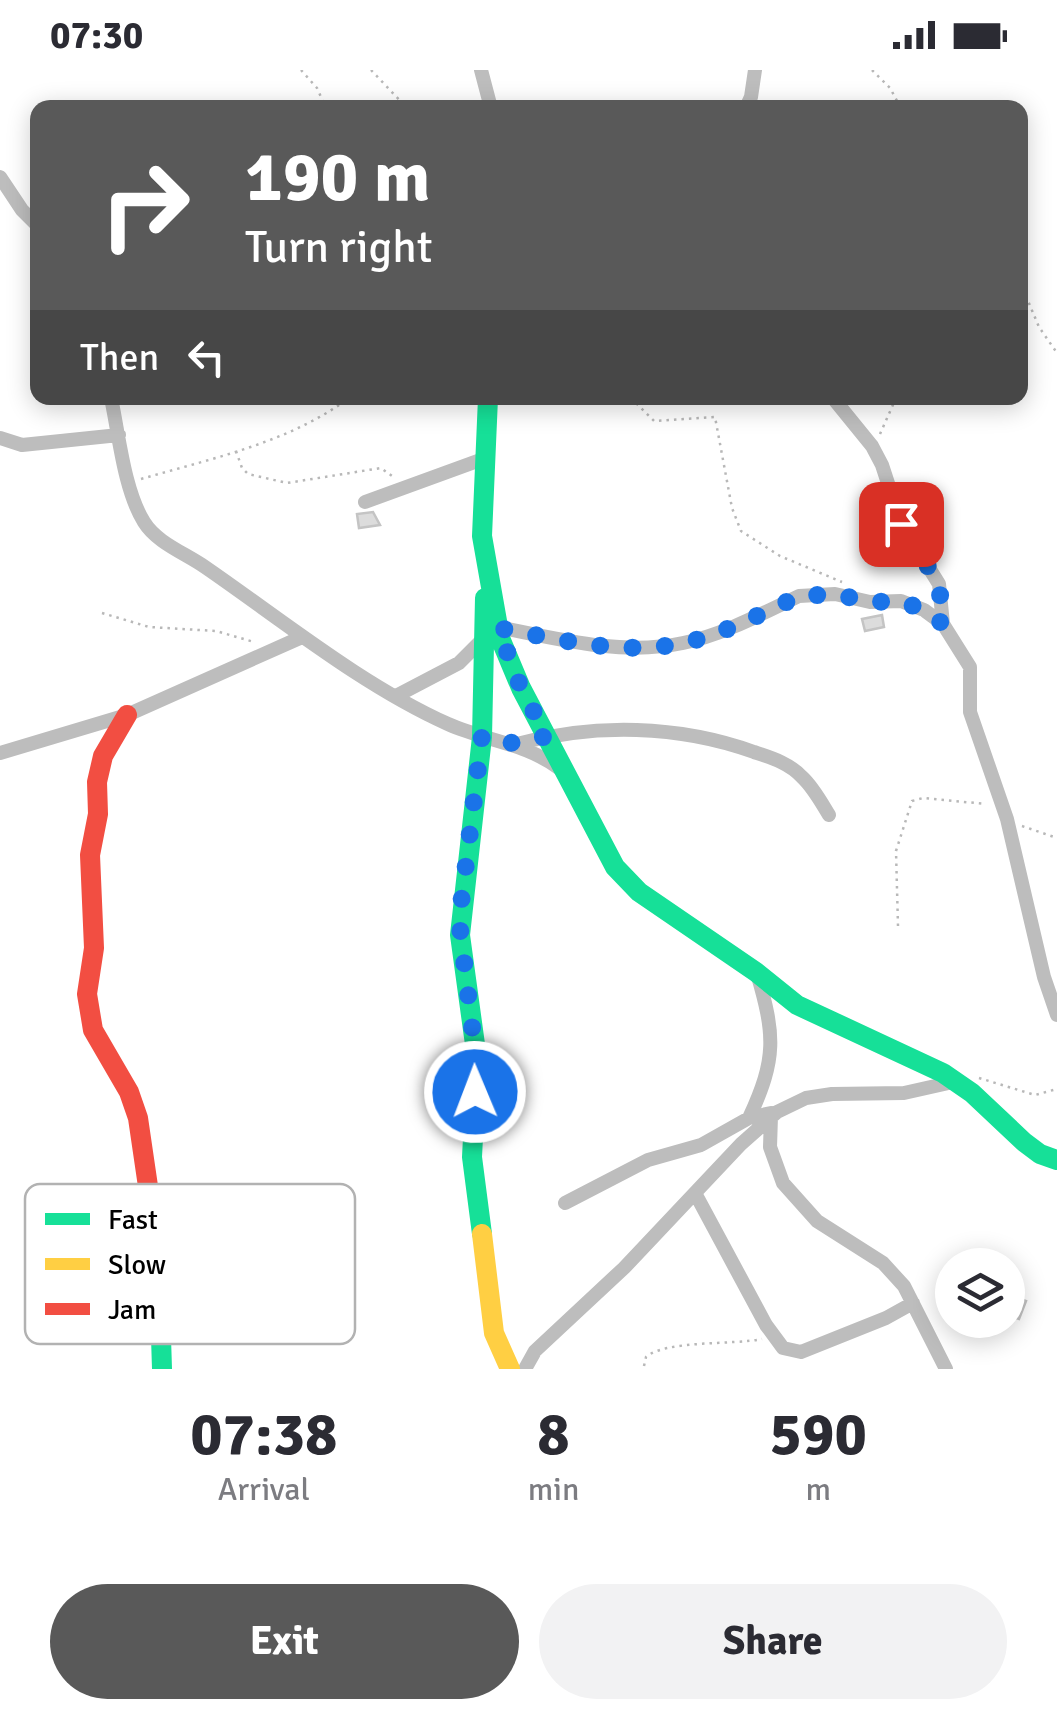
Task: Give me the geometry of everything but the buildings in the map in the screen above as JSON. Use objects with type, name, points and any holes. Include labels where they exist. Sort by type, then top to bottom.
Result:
[{"type":"street","points":[[481,70],[489,100]]},
{"type":"street","points":[[750,100],[754,70]]},
{"type":"street","points":[[0,178],[30,218]]},
{"type":"street","points":[[113,405],[130,482],[140,513],[154,535],[396,696],[447,724],[517,744],[569,775]]},
{"type":"street","points":[[487,405],[482,536],[490,634],[460,935],[476,1059],[472,1157],[494,1333],[510,1369]]},
{"type":"street","points":[[839,405],[872,446],[901,524],[939,584],[943,624]]},
{"type":"street","points":[[0,438],[22,445],[119,435]]},
{"type":"street","points":[[365,502],[483,459]]},
{"type":"street","points":[[396,696],[458,663],[490,634],[640,649],[686,643],[808,594],[835,594],[870,602],[901,601],[924,610],[943,624],[970,667],[970,712],[1005,815],[1044,977],[1057,1015]]},
{"type":"street","points":[[490,634],[625,880],[798,1005],[943,1073],[972,1093],[1024,1142],[1057,1160]]},
{"type":"street","points":[[0,753],[127,715],[302,637]]},
{"type":"street","points":[[127,715],[103,756],[96,782],[98,814],[90,868],[94,948],[87,994],[93,1030],[129,1092],[138,1118],[147,1184]]},
{"type":"street","points":[[517,744],[547,736],[652,729],[720,740],[784,763],[804,778],[829,815]]},
{"type":"street","points":[[749,1118],[771,1058],[770,1016],[756,972]]},
{"type":"street","points":[[565,1202],[648,1160],[708,1142],[749,1118],[774,1114],[806,1098],[904,1093],[953,1082]]},
{"type":"street","points":[[525,1369],[536,1351],[624,1268],[774,1114]]},
{"type":"street","points":[[774,1114],[770,1147],[783,1182],[817,1221],[883,1263],[904,1286],[946,1369]]},
{"type":"street","points":[[695,1192],[774,1337],[784,1348],[802,1352],[886,1318],[912,1303]]},
{"type":"street","points":[[161,1344],[162,1369]]},
{"type":"path","points":[[301,70],[322,100]]},
{"type":"path","points":[[371,70],[399,100]]},
{"type":"path","points":[[872,70],[897,100]]},
{"type":"path","points":[[1028,301],[1039,327],[1057,353]]},
{"type":"path","points":[[130,482],[294,432],[338,405]]},
{"type":"path","points":[[638,405],[654,421],[715,418],[740,531],[780,556],[845,583],[852,599]]},
{"type":"path","points":[[880,438],[880,428],[892,405]]},
{"type":"path","points":[[236,451],[248,474],[287,483],[381,468],[403,488]]},
{"type":"path","points":[[102,613],[149,626],[228,633],[274,648]]},
{"type":"path","points":[[898,926],[896,851],[912,802],[923,798],[990,804],[1034,832],[1057,838]]},
{"type":"path","points":[[953,1082],[975,1077],[1035,1095],[1057,1090]]},
{"type":"path","points":[[644,1366],[646,1357],[658,1349],[733,1345],[774,1337]]},
{"type":"traffic: fast","points":[[488,405],[482,536],[500,638],[521,688],[615,867],[639,892],[797,1005],[943,1073],[972,1093],[1024,1142],[1057,1160]]},
{"type":"traffic: fast","points":[[482,1234],[472,1157],[477,1059],[460,935],[482,737],[485,598]]},
{"type":"traffic: fast","points":[[161,1344],[162,1369]]},
{"type":"traffic: slow","points":[[482,1234],[494,1333],[510,1369]]},
{"type":"traffic: jam","points":[[127,715],[103,756],[97,782],[98,814],[90,855],[94,948],[87,994],[93,1030],[129,1092],[138,1118],[148,1184]]},
{"type":"route","points":[[475,1092],[476,1059],[459,920],[482,736],[517,744],[547,736],[521,688],[498,628],[569,642],[640,649],[686,643],[808,594],[835,594],[870,602],[901,601],[924,610],[943,624],[939,584],[901,524]]}]
